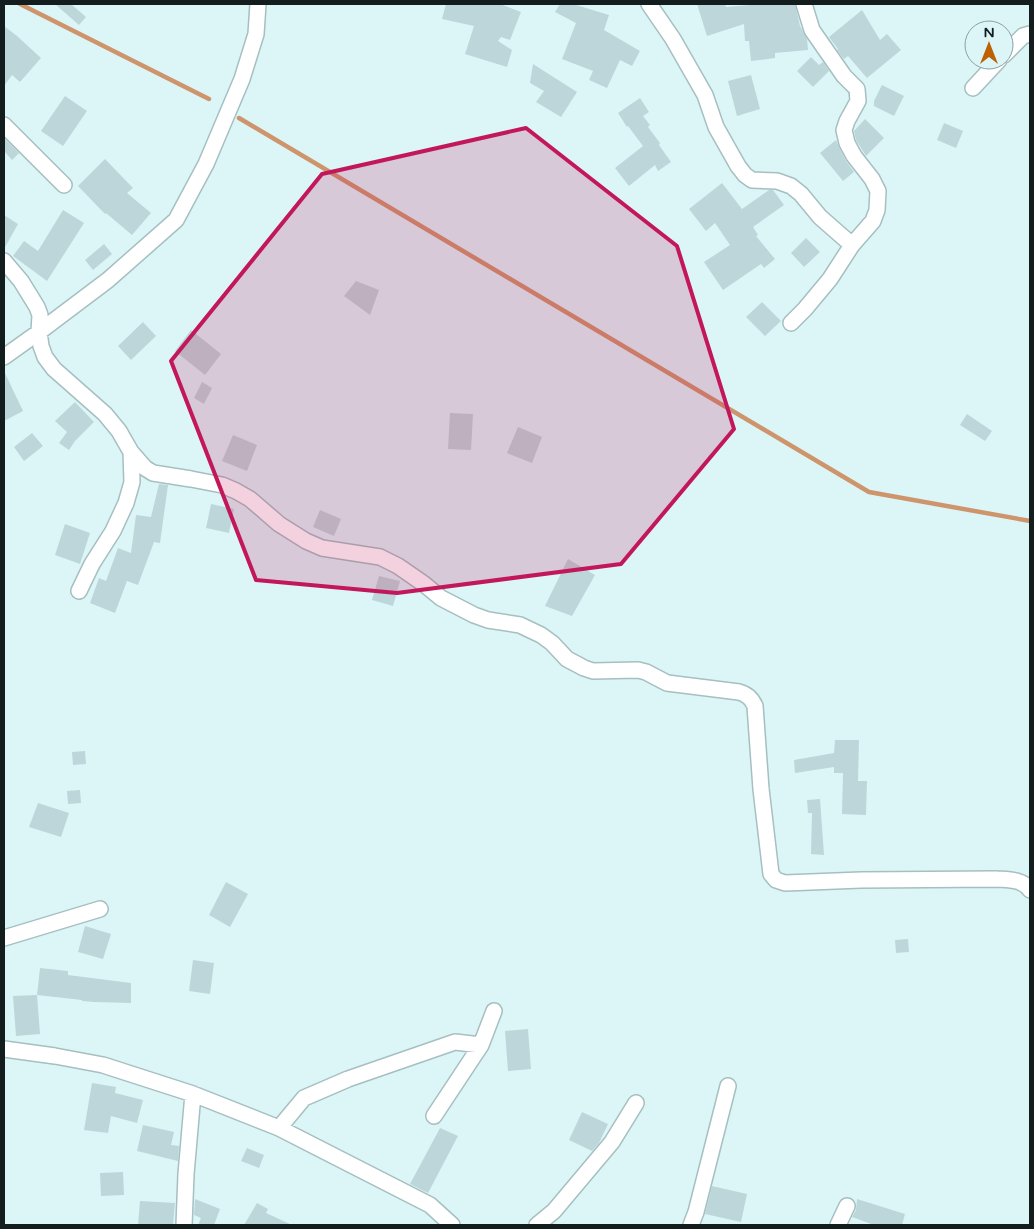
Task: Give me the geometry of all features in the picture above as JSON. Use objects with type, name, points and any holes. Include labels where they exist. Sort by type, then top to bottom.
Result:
[{"type":"street","points":[[4,357],[108,280],[176,220],[206,164],[242,79],[256,34],[258,4]]},
{"type":"street","points":[[649,4],[673,39],[705,95],[716,127],[745,175],[752,180],[777,181],[791,186],[801,194],[820,217],[852,245]]},
{"type":"street","points":[[791,323],[830,279],[852,245],[873,221],[877,210],[878,191],[872,179],[854,156],[847,143],[844,130],[858,101],[857,89],[844,76],[812,30],[804,4]]},
{"type":"street","points":[[1014,45],[1023,36],[1030,34]]},
{"type":"street","points":[[973,88],[990,70]]},
{"type":"street","points":[[4,125],[64,184]]},
{"type":"street","points":[[4,260],[21,281],[40,315],[39,332],[45,357],[54,369],[104,414],[119,431],[131,452],[145,468],[153,473],[222,485],[236,491],[250,499],[279,524],[306,541],[322,548],[380,557],[398,566],[441,598],[474,616],[520,625],[541,634],[567,659],[584,668],[594,671],[638,670],[667,683],[739,692],[746,695],[755,706],[761,789],[771,874],[774,879],[785,883],[861,880],[996,879],[1023,882],[1030,890]]},
{"type":"street","points":[[79,591],[92,564],[113,532],[126,503],[132,482],[131,452]]},
{"type":"street","points":[[4,938],[100,909]]},
{"type":"street","points":[[434,1116],[481,1045],[494,1011]]},
{"type":"street","points":[[279,1128],[304,1098],[348,1079],[455,1042],[481,1045]]},
{"type":"street","points":[[4,1050],[55,1056],[103,1065],[193,1094],[279,1128],[430,1205],[452,1225]]},
{"type":"street","points":[[691,1225],[728,1086]]},
{"type":"street","points":[[184,1225],[186,1174],[193,1094]]},
{"type":"street","points":[[537,1225],[554,1211],[612,1142],[636,1103]]},
{"type":"street","points":[[838,1225],[847,1206]]},
{"type":"highlighted area","points":[[526,128],[677,246],[734,429],[621,564],[397,593],[256,580],[171,361],[322,174]]},
{"type":"building","points":[[55,4],[71,4],[86,17],[79,25]]},
{"type":"building","points":[[446,4],[500,4],[521,12],[510,40],[501,37],[498,41],[512,50],[507,67],[465,54],[474,26],[442,19]]},
{"type":"building","points":[[560,4],[573,4],[609,15],[604,30],[640,51],[632,66],[620,60],[607,88],[589,80],[593,71],[562,59],[576,23],[555,12]]},
{"type":"building","points":[[697,4],[725,4],[726,7],[795,4],[800,26],[807,39],[808,50],[775,53],[775,58],[751,61],[749,41],[745,41],[744,24],[707,36]]},
{"type":"building","points":[[862,10],[880,40],[887,34],[901,50],[867,78],[848,56],[844,59],[829,37]]},
{"type":"building","points":[[4,26],[41,58],[20,82],[12,75],[4,86]]},
{"type":"building","points":[[811,57],[819,65],[823,62],[829,71],[813,87],[797,71]]},
{"type":"building","points":[[533,64],[577,92],[561,117],[536,102],[544,91],[530,83]]},
{"type":"building","points":[[751,75],[760,109],[737,116],[728,81]]},
{"type":"building","points":[[882,85],[904,96],[894,116],[874,106],[874,101]]},
{"type":"building","points":[[65,96],[87,111],[63,146],[41,131]]},
{"type":"building","points":[[640,98],[649,112],[643,116],[650,125],[648,127],[671,162],[658,171],[655,165],[629,186],[615,168],[643,146],[618,113]]},
{"type":"building","points":[[865,119],[884,138],[866,156],[856,140],[854,131]]},
{"type":"building","points":[[944,123],[963,131],[956,148],[937,140]]},
{"type":"building","points":[[4,138],[19,153],[12,160],[4,151]]},
{"type":"building","points":[[836,140],[846,161],[854,172],[843,181],[820,153]]},
{"type":"building","points":[[105,159],[133,188],[127,193],[151,213],[132,235],[105,214],[78,186]]},
{"type":"building","points":[[722,183],[742,209],[769,190],[773,190],[784,205],[753,227],[758,235],[756,236],[775,259],[764,268],[761,264],[723,290],[704,262],[730,245],[715,223],[706,231],[689,209]]},
{"type":"building","points":[[63,210],[84,223],[47,281],[13,256],[24,241],[38,251]]},
{"type":"building","points":[[4,215],[18,224],[4,249]]},
{"type":"building","points":[[806,238],[820,252],[804,267],[791,253]]},
{"type":"building","points":[[104,244],[112,254],[93,270],[85,260]]},
{"type":"building","points":[[356,281],[379,290],[370,315],[344,296]]},
{"type":"building","points":[[762,302],[781,321],[765,336],[746,317]]},
{"type":"building","points":[[143,322],[156,336],[131,360],[118,346]]},
{"type":"building","points":[[191,330],[221,354],[205,375],[175,351]]},
{"type":"building","points":[[4,371],[23,411],[4,421]]},
{"type":"building","points":[[202,382],[212,388],[204,404],[194,398]]},
{"type":"building","points":[[75,402],[94,422],[75,441],[69,450],[59,443],[67,432],[55,421]]},
{"type":"building","points":[[450,413],[473,414],[471,450],[448,449]]},
{"type":"building","points":[[967,414],[992,431],[985,441],[960,425]]},
{"type":"building","points":[[518,427],[542,437],[532,463],[507,453]]},
{"type":"building","points":[[32,433],[43,446],[24,461],[14,447]]},
{"type":"building","points":[[233,435],[257,445],[247,471],[222,461]]},
{"type":"building","points":[[159,484],[168,485],[160,543],[154,542],[138,585],[127,581],[115,613],[90,603],[99,578],[106,581],[118,548],[131,553],[136,515],[151,517]]},
{"type":"building","points":[[211,504],[234,509],[229,533],[206,528]]},
{"type":"building","points":[[320,510],[341,519],[334,536],[313,527]]},
{"type":"building","points":[[65,524],[90,533],[80,564],[55,555]]},
{"type":"building","points":[[568,559],[595,575],[572,616],[545,606]]},
{"type":"building","points":[[379,576],[400,581],[393,606],[372,600]]},
{"type":"building","points":[[835,740],[859,740],[858,781],[867,781],[866,815],[842,814],[843,773],[834,773],[834,767],[795,773],[794,760],[834,753]]},
{"type":"building","points":[[85,751],[86,764],[73,765],[72,752]]},
{"type":"building","points":[[80,790],[81,803],[68,804],[67,791]]},
{"type":"building","points":[[820,799],[824,855],[811,854],[812,813],[808,813],[807,800]]},
{"type":"building","points":[[38,803],[69,813],[61,837],[29,827]]},
{"type":"building","points":[[226,882],[248,894],[230,927],[209,915]]},
{"type":"building","points":[[85,926],[111,934],[103,959],[78,952]]},
{"type":"building","points":[[908,939],[909,952],[896,953],[895,940]]},
{"type":"building","points":[[193,960],[214,963],[210,994],[189,991]]},
{"type":"building","points":[[40,968],[68,971],[68,975],[131,983],[131,1003],[82,1001],[37,995]]},
{"type":"building","points":[[37,995],[40,1034],[16,1036],[13,996]]},
{"type":"building","points":[[528,1029],[531,1069],[508,1071],[505,1031]]},
{"type":"building","points":[[92,1083],[116,1087],[115,1093],[143,1100],[137,1123],[111,1116],[108,1133],[84,1130]]},
{"type":"building","points":[[582,1112],[608,1124],[599,1143],[592,1151],[569,1140]]},
{"type":"building","points":[[143,1125],[174,1132],[171,1145],[179,1146],[178,1161],[137,1151]]},
{"type":"building","points":[[440,1128],[458,1136],[428,1193],[410,1184]]},
{"type":"building","points":[[247,1148],[264,1155],[259,1168],[241,1161]]},
{"type":"building","points":[[123,1172],[124,1195],[101,1196],[100,1173]]},
{"type":"building","points":[[712,1186],[747,1194],[741,1222],[705,1214]]},
{"type":"building","points":[[195,1199],[220,1209],[214,1225],[198,1225],[201,1218],[194,1215]]},
{"type":"building","points":[[857,1199],[905,1214],[902,1225],[874,1225],[852,1217],[856,1210]]},
{"type":"building","points":[[140,1201],[175,1203],[173,1225],[138,1225]]},
{"type":"building","points":[[257,1203],[268,1209],[266,1213],[292,1225],[244,1225]]},
{"type":"waterway","points":[[20,4],[209,99]]},
{"type":"waterway","points":[[239,118],[869,492],[1030,521]]}]
